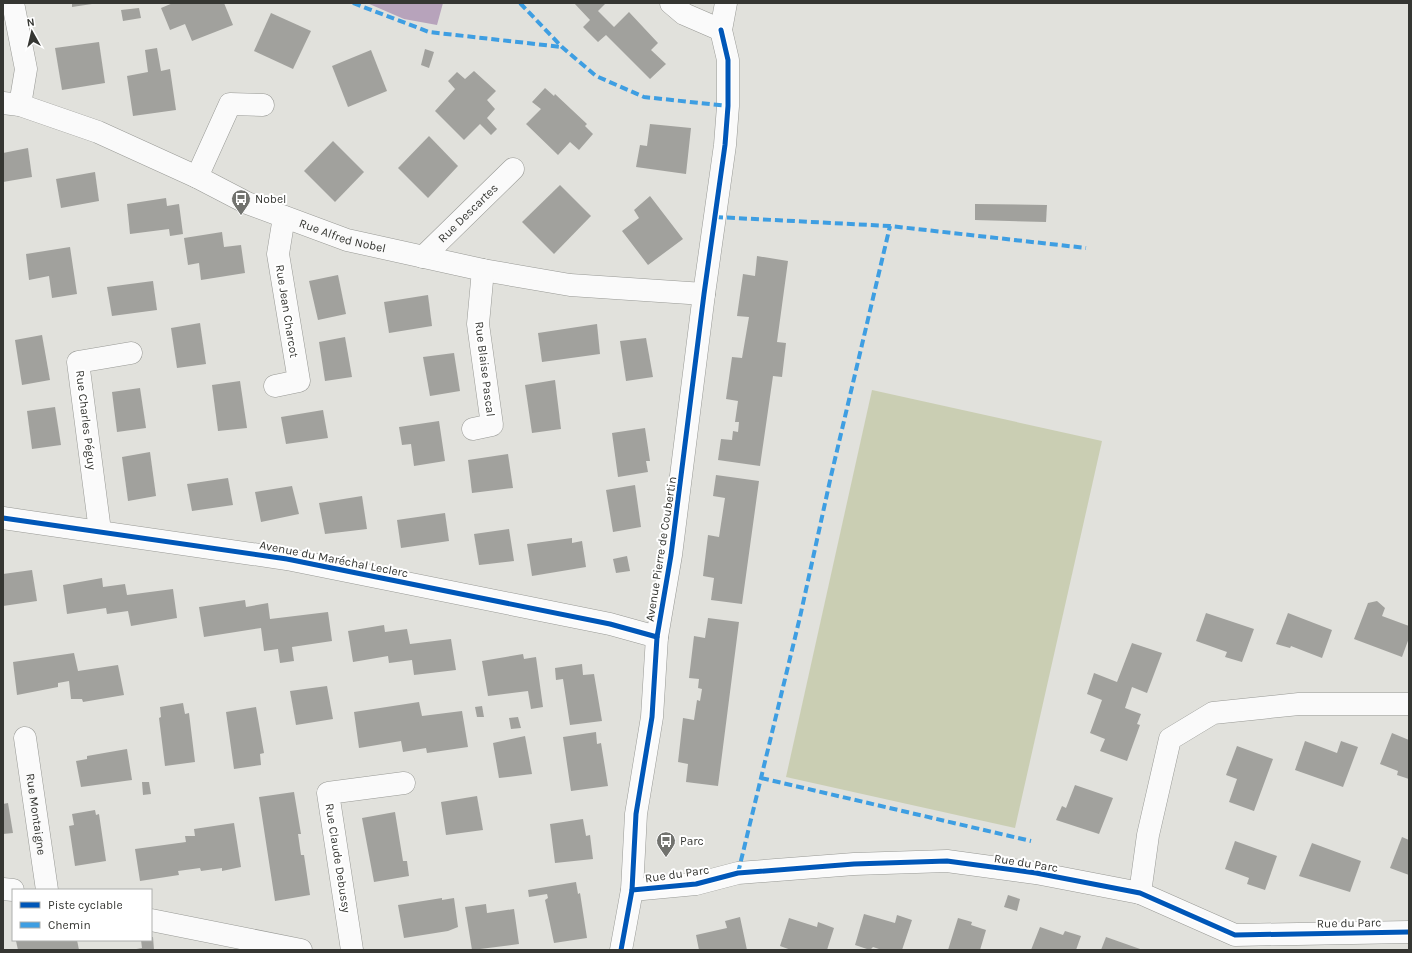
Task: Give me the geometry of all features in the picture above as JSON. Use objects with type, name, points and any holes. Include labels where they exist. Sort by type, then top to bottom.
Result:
[{"type":"street","points":[[11,104],[26,69],[13,3]]},
{"type":"street","points":[[671,3],[684,14],[721,30],[726,3]]},
{"type":"street","name":"Avenue Pierre de Coubertin","points":[[621,950],[632,890],[636,814],[652,717],[657,637],[676,519],[704,294],[725,145],[728,60],[721,30]]},
{"type":"street","name":"Rue Alfred Nobel","points":[[11,104],[98,132],[197,177],[246,203],[347,240],[483,270],[570,285],[704,294]]},
{"type":"street","points":[[197,177],[230,104],[263,105]]},
{"type":"street","name":"Rue Descartes","points":[[423,256],[513,169]]},
{"type":"street","name":"Rue Jean Charcot","points":[[275,386],[299,381],[278,254],[284,217]]},
{"type":"street","name":"Rue Blaise Pascal","points":[[473,429],[492,425],[478,324],[483,270]]},
{"type":"street","name":"Rue Charles Péguy","points":[[100,531],[78,362],[131,353]]},
{"type":"street","name":"Avenue du Maréchal Leclerc","points":[[3,518],[287,559],[610,624],[657,637]]},
{"type":"street","points":[[1140,893],[1148,835],[1170,740],[1213,713],[1299,704],[1409,704]]},
{"type":"street","name":"Rue Montaigne","points":[[25,738],[46,889]]},
{"type":"street","name":"Rue Claude Debussy","points":[[352,950],[328,793],[404,783]]},
{"type":"street","name":"Rue du Parc","points":[[632,890],[696,884],[738,873],[854,864],[948,861],[1036,873],[1140,893],[1235,935],[1409,932]]},
{"type":"street","points":[[152,920],[301,950]]},
{"type":"green space","points":[[872,390],[1102,441],[1015,828],[786,777]]},
{"type":"shaded area","points":[[367,3],[443,3],[437,25],[404,19]]},
{"type":"building","points":[[72,3],[92,3],[92,4],[72,7]]},
{"type":"building","points":[[173,3],[224,3],[233,25],[192,41],[185,24],[170,30],[161,8]]},
{"type":"building","points":[[574,3],[606,3],[598,11],[614,27],[629,12],[658,43],[651,50],[666,64],[650,79],[606,35],[598,42],[583,27],[590,20]]},
{"type":"building","points":[[139,8],[141,18],[123,21],[121,10]]},
{"type":"building","points":[[271,13],[311,31],[293,69],[254,51]]},
{"type":"building","points":[[99,42],[105,83],[62,90],[55,48]]},
{"type":"building","points":[[157,48],[161,71],[170,69],[176,110],[133,116],[127,76],[148,72],[145,50]]},
{"type":"building","points":[[425,49],[434,52],[429,68],[421,65]]},
{"type":"building","points":[[371,50],[387,91],[348,107],[332,66]]},
{"type":"building","points":[[474,71],[496,91],[487,100],[495,109],[487,118],[497,129],[491,135],[480,124],[464,140],[435,111],[455,89],[448,81],[457,72],[465,79]]},
{"type":"building","points":[[545,88],[554,96],[555,94],[587,124],[585,126],[593,134],[579,150],[570,142],[558,155],[526,124],[541,109],[532,102]]},
{"type":"building","points":[[650,124],[691,128],[686,174],[636,167],[640,145],[647,146]]},
{"type":"building","points":[[429,136],[458,166],[428,198],[398,168]]},
{"type":"building","points":[[333,141],[364,172],[335,202],[304,171]]},
{"type":"building","points":[[28,148],[32,177],[3,182],[3,153]]},
{"type":"building","points":[[95,172],[99,201],[61,208],[56,179]]},
{"type":"building","points":[[560,185],[591,216],[554,254],[522,222]]},
{"type":"building","points":[[650,196],[683,239],[648,265],[622,231],[639,218],[634,210]]},
{"type":"building","points":[[166,198],[167,206],[179,204],[183,234],[170,236],[169,229],[130,234],[127,204]]},
{"type":"building","points":[[975,204],[1047,205],[1046,222],[975,220]]},
{"type":"building","points":[[222,232],[224,247],[241,245],[245,273],[201,280],[199,263],[188,265],[184,238]]},
{"type":"building","points":[[70,247],[77,294],[52,298],[49,276],[29,280],[26,254]]},
{"type":"building","points":[[757,256],[788,261],[777,342],[786,343],[782,377],[773,376],[760,466],[718,460],[721,439],[732,440],[733,431],[738,432],[739,422],[735,422],[738,401],[726,399],[732,357],[742,358],[749,317],[737,316],[743,274],[755,276]]},
{"type":"building","points":[[338,275],[346,314],[318,320],[309,281]]},
{"type":"building","points":[[153,281],[157,310],[112,316],[107,287]]},
{"type":"building","points":[[428,295],[432,326],[389,333],[384,302]]},
{"type":"building","points":[[200,323],[206,364],[177,368],[171,328]]},
{"type":"building","points":[[597,324],[600,354],[542,362],[538,333]]},
{"type":"building","points":[[42,335],[50,380],[22,385],[15,340]]},
{"type":"building","points":[[345,337],[352,377],[325,381],[319,342]]},
{"type":"building","points":[[646,338],[653,377],[626,381],[620,341]]},
{"type":"building","points":[[454,353],[460,391],[430,396],[423,357]]},
{"type":"building","points":[[555,380],[561,429],[532,433],[525,385]]},
{"type":"building","points":[[240,381],[247,428],[218,431],[212,385]]},
{"type":"building","points":[[140,388],[146,428],[117,432],[112,392]]},
{"type":"building","points":[[55,407],[61,445],[32,449],[27,411]]},
{"type":"building","points":[[323,410],[328,438],[286,444],[281,417]]},
{"type":"building","points":[[439,421],[445,461],[414,466],[411,444],[402,445],[399,427]]},
{"type":"building","points":[[645,428],[650,461],[646,461],[648,472],[618,477],[612,433]]},
{"type":"building","points":[[150,452],[156,496],[128,501],[122,457]]},
{"type":"building","points":[[508,454],[513,488],[472,493],[468,460]]},
{"type":"building","points":[[716,475],[759,481],[742,604],[711,600],[714,578],[703,576],[708,535],[719,537],[725,498],[713,496]]},
{"type":"building","points":[[228,478],[233,505],[192,511],[187,484]]},
{"type":"building","points":[[635,485],[641,527],[613,532],[606,490]]},
{"type":"building","points":[[292,486],[299,514],[261,522],[255,492]]},
{"type":"building","points":[[362,496],[367,529],[325,534],[319,503]]},
{"type":"building","points":[[445,513],[449,541],[401,548],[397,520]]},
{"type":"building","points":[[509,529],[514,561],[479,565],[474,534]]},
{"type":"building","points":[[572,538],[572,543],[582,541],[586,567],[532,576],[527,544]]},
{"type":"building","points":[[627,556],[630,571],[616,573],[613,559]]},
{"type":"building","points":[[32,570],[37,601],[3,606],[3,574]]},
{"type":"building","points":[[102,578],[103,587],[125,584],[127,595],[173,589],[177,618],[131,626],[128,611],[107,614],[106,608],[67,614],[63,585]]},
{"type":"building","points":[[245,600],[246,607],[268,603],[270,619],[328,612],[332,641],[292,647],[294,661],[280,663],[278,649],[264,651],[261,628],[204,637],[199,607]]},
{"type":"building","points":[[1377,601],[1385,608],[1382,616],[1409,626],[1409,638],[1402,657],[1354,639],[1368,603]]},
{"type":"building","points":[[1206,613],[1254,629],[1242,662],[1225,657],[1227,652],[1196,641]]},
{"type":"building","points":[[1288,613],[1332,630],[1322,658],[1291,646],[1290,648],[1276,644]]},
{"type":"building","points":[[708,618],[739,622],[718,786],[686,782],[688,764],[678,762],[683,718],[694,720],[697,700],[700,701],[702,689],[698,688],[699,679],[689,678],[694,636],[705,638]]},
{"type":"building","points":[[384,625],[385,632],[407,629],[410,644],[451,639],[456,670],[414,675],[412,660],[389,663],[388,656],[353,662],[348,631]]},
{"type":"building","points":[[1132,643],[1162,653],[1147,693],[1132,687],[1125,708],[1141,714],[1137,724],[1140,725],[1127,761],[1100,751],[1105,739],[1090,733],[1102,700],[1087,694],[1094,673],[1117,682]]},
{"type":"building","points":[[74,653],[78,671],[118,665],[124,695],[83,702],[82,699],[71,699],[69,681],[58,683],[58,687],[17,695],[13,662]]},
{"type":"building","points":[[523,654],[524,659],[536,657],[543,707],[531,709],[528,691],[488,696],[482,661]]},
{"type":"building","points":[[582,664],[583,675],[594,674],[602,721],[570,725],[563,679],[556,680],[555,668]]},
{"type":"building","points":[[327,686],[333,719],[296,725],[290,691]]},
{"type":"building","points":[[419,702],[422,716],[462,711],[468,747],[427,753],[426,748],[403,752],[401,741],[359,748],[354,712]]},
{"type":"building","points":[[183,703],[185,714],[189,713],[195,762],[165,766],[159,718],[161,717],[160,707]]},
{"type":"building","points":[[482,706],[484,717],[477,717],[475,707]]},
{"type":"building","points":[[256,707],[264,753],[260,754],[261,765],[234,769],[226,712]]},
{"type":"building","points":[[518,717],[521,728],[511,729],[509,718]]},
{"type":"building","points":[[596,732],[597,744],[601,743],[608,786],[571,791],[563,737]]},
{"type":"building","points":[[1392,733],[1409,740],[1409,779],[1397,775],[1398,771],[1380,764]]},
{"type":"building","points":[[525,736],[532,774],[499,778],[493,743]]},
{"type":"building","points":[[1305,741],[1337,753],[1341,741],[1358,747],[1343,787],[1295,770]]},
{"type":"building","points":[[1237,746],[1273,759],[1254,811],[1229,802],[1237,779],[1226,775]]},
{"type":"building","points":[[127,749],[132,780],[81,787],[76,761],[87,759],[87,756]]},
{"type":"building","points":[[142,782],[149,782],[151,794],[143,795]]},
{"type":"building","points":[[1075,785],[1113,798],[1099,834],[1056,820],[1062,806],[1066,808]]},
{"type":"building","points":[[294,792],[301,834],[298,834],[301,855],[304,855],[310,895],[275,901],[259,797]]},
{"type":"building","points":[[477,796],[483,830],[446,835],[441,802]]},
{"type":"building","points":[[8,803],[13,833],[3,834],[3,804]]},
{"type":"building","points":[[95,810],[96,815],[99,814],[106,861],[75,866],[69,826],[74,825],[72,814]]},
{"type":"building","points":[[395,812],[403,861],[407,861],[409,876],[374,882],[362,818]]},
{"type":"building","points":[[583,819],[586,836],[590,835],[593,859],[555,863],[550,824]]},
{"type":"building","points":[[234,823],[241,867],[222,871],[222,868],[201,871],[200,868],[178,871],[179,875],[140,881],[135,849],[186,842],[185,836],[195,836],[194,829]]},
{"type":"building","points":[[1402,837],[1409,840],[1409,875],[1390,868]]},
{"type":"building","points":[[1235,841],[1277,856],[1265,890],[1247,884],[1249,878],[1225,869]]},
{"type":"building","points":[[1312,843],[1361,861],[1350,892],[1299,876]]},
{"type":"building","points":[[576,882],[578,894],[580,893],[587,938],[554,943],[545,900],[548,898],[547,894],[529,897],[528,890]]},
{"type":"building","points":[[1008,895],[1020,899],[1017,911],[1004,907]]},
{"type":"building","points":[[442,898],[442,900],[454,898],[458,927],[448,931],[404,938],[398,905]]},
{"type":"building","points":[[486,904],[487,913],[514,909],[519,944],[472,950],[465,907]]},
{"type":"building","points":[[864,914],[895,923],[897,915],[912,920],[902,950],[882,950],[873,947],[870,950],[855,945]]},
{"type":"building","points":[[740,917],[747,950],[699,950],[696,935],[727,928],[725,921]]},
{"type":"building","points":[[789,918],[817,927],[818,922],[834,928],[827,950],[791,950],[780,946]]},
{"type":"building","points":[[958,918],[972,922],[971,925],[986,930],[980,950],[948,950]]},
{"type":"building","points":[[1040,927],[1063,935],[1065,931],[1081,936],[1076,950],[1031,950]]},
{"type":"building","points":[[153,937],[154,950],[131,950],[142,948],[141,941],[152,941]]},
{"type":"building","points":[[1106,937],[1143,950],[1101,950]]},
{"type":"building","points":[[16,941],[77,941],[79,950],[18,950]]},
{"type":"marked path","points":[[353,3],[429,32],[562,47]]},
{"type":"marked path","points":[[520,3],[562,47],[596,76],[644,97],[728,106]]},
{"type":"marked path","points":[[715,217],[890,226],[1086,248]]},
{"type":"marked path","points":[[738,873],[800,617],[831,476],[890,226]]},
{"type":"marked path","points":[[761,778],[1031,841]]},
{"type":"cycle path","points":[[621,950],[632,890],[636,814],[652,717],[657,637],[671,555],[704,294],[725,145],[728,106],[728,60],[721,30]]},
{"type":"cycle path","points":[[3,518],[287,559],[610,624],[657,637]]},
{"type":"cycle path","points":[[632,890],[696,884],[738,873],[854,864],[947,861],[1036,873],[1140,893],[1235,935],[1409,932]]},
{"type":"place","name":"Nobel","points":[[241,216]]},
{"type":"place","name":"Parc","points":[[666,858]]}]
